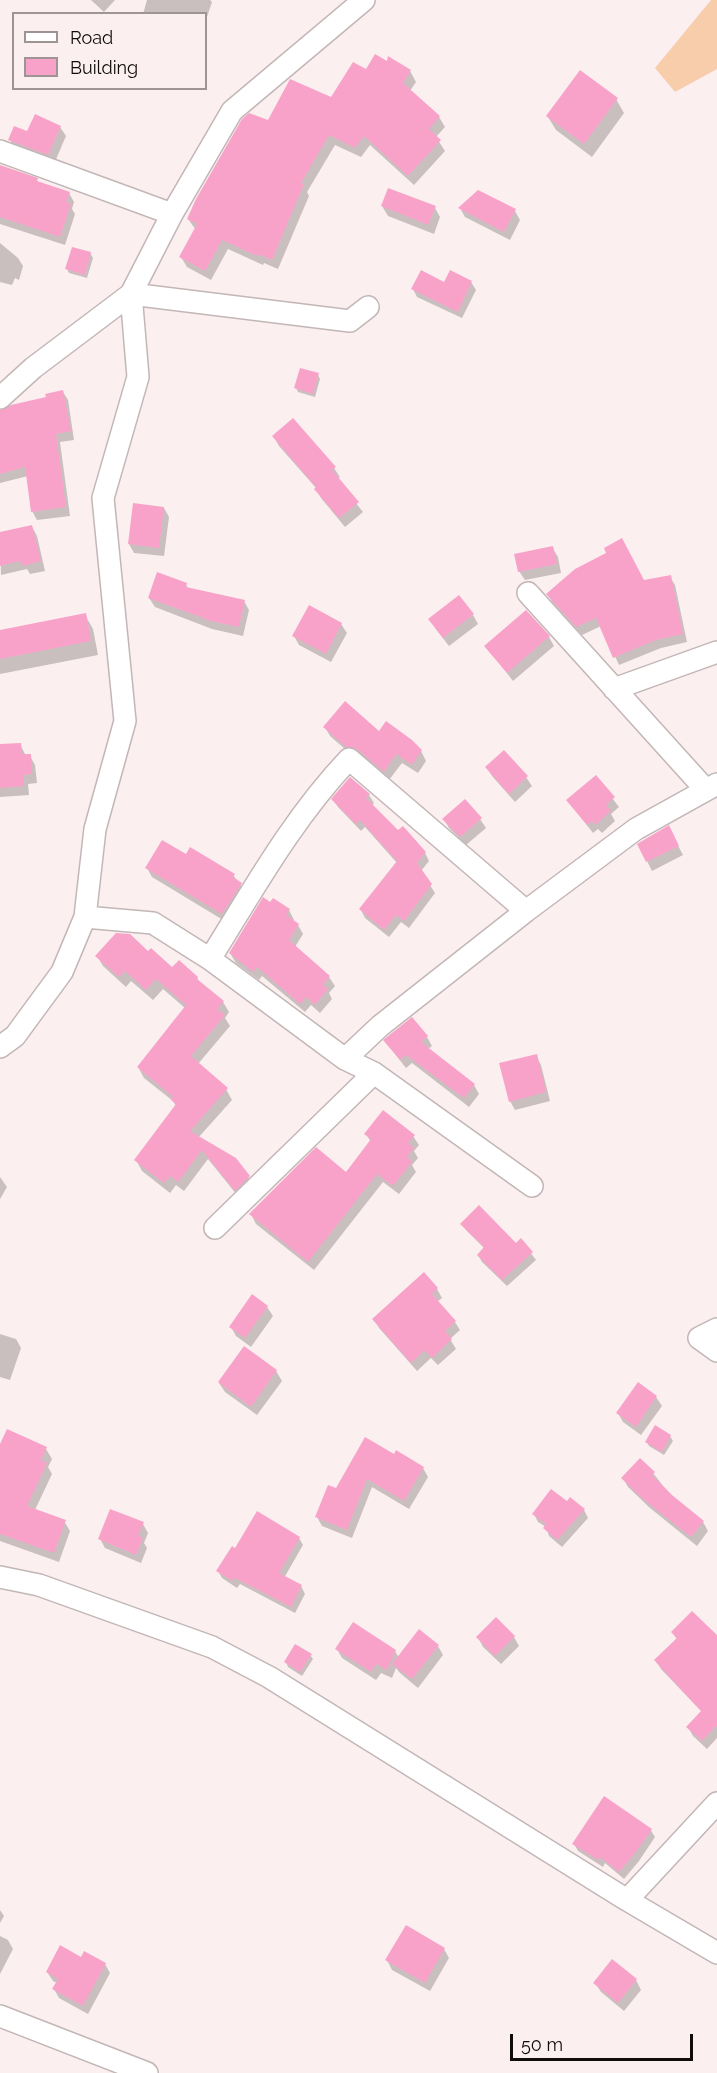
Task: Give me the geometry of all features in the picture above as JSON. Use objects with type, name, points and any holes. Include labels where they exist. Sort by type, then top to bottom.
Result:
[{"type":"street","points":[[0,398],[33,368],[131,294],[172,214],[232,111],[364,0]]},
{"type":"street","points":[[0,152],[172,214]]},
{"type":"street","points":[[131,294],[350,321],[368,307]]},
{"type":"street","points":[[0,1047],[15,1036],[62,972],[85,916],[95,829],[125,721],[103,498],[138,377],[131,294]]},
{"type":"street","points":[[345,1059],[380,1026],[526,911],[636,829],[712,787],[614,689],[528,593]]},
{"type":"street","points":[[614,689],[717,652]]},
{"type":"street","points":[[210,959],[287,835],[324,784],[349,759],[526,911]]},
{"type":"street","points":[[85,916],[153,923],[210,959],[345,1059],[374,1073],[532,1185]]},
{"type":"street","points":[[215,1228],[374,1073]]},
{"type":"street","points":[[717,1329],[699,1338],[717,1351]]},
{"type":"street","points":[[0,1577],[39,1585],[212,1647],[269,1677],[627,1900],[717,1953]]},
{"type":"street","points":[[627,1900],[717,1803]]},
{"type":"street","points":[[0,2016],[147,2073]]},
{"type":"shaded area","points":[[711,0],[717,0],[717,69],[675,92],[655,68]]},
{"type":"building","points":[[375,54],[387,61],[388,56],[411,70],[403,83],[440,116],[429,129],[441,140],[408,176],[364,136],[355,148],[329,135],[301,183],[304,184],[272,260],[258,254],[257,256],[222,240],[205,271],[179,257],[197,224],[187,219],[196,199],[242,119],[249,113],[268,120],[290,79],[331,97],[353,62],[366,69]]},
{"type":"building","points":[[580,70],[618,98],[584,144],[546,116]]},
{"type":"building","points":[[35,114],[61,126],[48,155],[8,140],[14,126],[27,131]]},
{"type":"building","points":[[0,165],[70,192],[66,202],[71,204],[60,237],[0,217]]},
{"type":"building","points":[[388,188],[436,206],[428,225],[381,206]]},
{"type":"building","points":[[478,190],[516,209],[504,232],[458,208]]},
{"type":"building","points":[[72,247],[91,252],[85,275],[65,269]]},
{"type":"building","points":[[421,270],[444,282],[450,270],[472,281],[458,312],[411,289]]},
{"type":"building","points":[[300,368],[319,373],[313,394],[294,388]]},
{"type":"building","points":[[63,390],[71,431],[56,434],[66,507],[31,512],[25,467],[0,474],[0,410]]},
{"type":"building","points":[[293,418],[336,467],[332,470],[359,502],[339,518],[314,489],[316,487],[272,436]]},
{"type":"building","points":[[133,503],[164,507],[159,548],[128,544]]},
{"type":"building","points":[[32,525],[41,561],[23,566],[20,561],[0,566],[0,532]]},
{"type":"building","points":[[622,538],[644,580],[671,575],[683,634],[656,640],[613,658],[596,618],[576,627],[546,594],[575,569],[606,553],[604,548]]},
{"type":"building","points":[[553,546],[557,564],[518,572],[514,554]]},
{"type":"building","points":[[157,572],[187,583],[186,587],[245,600],[239,627],[206,620],[148,598]]},
{"type":"building","points":[[459,595],[474,614],[443,638],[428,619]]},
{"type":"building","points":[[309,605],[342,623],[326,654],[292,636]]},
{"type":"building","points":[[526,610],[550,636],[507,673],[484,646]]},
{"type":"building","points":[[86,613],[91,641],[0,659],[0,630]]},
{"type":"building","points":[[345,701],[379,731],[386,721],[412,740],[422,750],[412,765],[396,754],[384,772],[357,749],[346,747],[323,727]]},
{"type":"building","points":[[21,743],[22,754],[31,754],[32,774],[24,775],[24,786],[0,788],[0,744]]},
{"type":"building","points":[[504,750],[528,776],[509,794],[485,767]]},
{"type":"building","points":[[596,775],[615,797],[606,805],[611,811],[595,825],[592,821],[587,825],[566,800]]},
{"type":"building","points":[[350,777],[370,794],[366,798],[398,830],[403,826],[426,852],[417,863],[432,884],[404,921],[396,915],[384,930],[359,909],[397,861],[360,820],[356,824],[331,799]]},
{"type":"building","points":[[465,799],[482,818],[460,837],[442,819]]},
{"type":"building","points":[[669,825],[679,846],[646,862],[637,844]]},
{"type":"building","points":[[162,840],[186,854],[190,847],[235,874],[233,877],[242,883],[222,914],[145,868]]},
{"type":"building","points":[[263,897],[270,902],[273,898],[290,909],[286,915],[299,924],[289,940],[330,976],[323,985],[328,989],[315,1005],[306,997],[300,1004],[257,967],[253,972],[229,953]]},
{"type":"building","points":[[116,933],[130,934],[148,951],[151,948],[172,967],[179,960],[198,977],[197,979],[224,1001],[217,1009],[225,1015],[191,1056],[228,1088],[190,1131],[236,1158],[250,1176],[235,1191],[202,1150],[178,1182],[170,1176],[164,1183],[134,1160],[176,1104],[171,1100],[173,1097],[137,1067],[186,1005],[156,979],[146,990],[125,971],[119,977],[95,956]]},
{"type":"building","points":[[412,1017],[428,1036],[421,1042],[475,1084],[464,1098],[406,1055],[400,1060],[383,1040]]},
{"type":"building","points":[[537,1054],[546,1092],[509,1102],[499,1063]]},
{"type":"building","points":[[383,1110],[415,1135],[408,1143],[414,1148],[407,1157],[412,1162],[393,1186],[377,1174],[308,1262],[249,1214],[316,1147],[346,1172],[371,1139],[364,1134]]},
{"type":"building","points":[[479,1205],[516,1243],[521,1238],[533,1252],[502,1280],[477,1255],[484,1247],[460,1224]]},
{"type":"building","points":[[424,1272],[438,1288],[432,1294],[456,1321],[445,1331],[452,1339],[432,1358],[425,1350],[411,1363],[372,1319]]},
{"type":"building","points":[[252,1294],[268,1306],[245,1338],[229,1327]]},
{"type":"building","points":[[244,1346],[277,1370],[251,1407],[218,1382]]},
{"type":"building","points":[[638,1382],[657,1396],[636,1427],[616,1413]]},
{"type":"building","points":[[655,1425],[671,1435],[662,1452],[645,1442]]},
{"type":"building","points":[[7,1429],[47,1447],[41,1460],[47,1463],[27,1506],[66,1520],[54,1553],[0,1534],[0,1444]]},
{"type":"building","points":[[365,1437],[394,1454],[396,1450],[424,1467],[404,1501],[367,1479],[347,1530],[315,1517],[328,1485],[336,1488]]},
{"type":"building","points":[[640,1458],[655,1472],[652,1475],[672,1495],[704,1521],[691,1537],[643,1499],[621,1478]]},
{"type":"building","points":[[551,1489],[567,1501],[570,1497],[585,1509],[557,1540],[543,1528],[546,1524],[532,1514]]},
{"type":"building","points":[[110,1509],[144,1522],[138,1536],[143,1538],[136,1555],[98,1539]]},
{"type":"building","points":[[257,1511],[300,1537],[279,1573],[302,1585],[291,1607],[235,1578],[233,1581],[216,1571],[232,1546],[235,1548]]},
{"type":"building","points":[[692,1611],[717,1635],[717,1727],[702,1741],[686,1727],[701,1711],[654,1660],[677,1638],[671,1632]]},
{"type":"building","points":[[496,1617],[515,1636],[495,1656],[476,1637]]},
{"type":"building","points":[[353,1622],[396,1650],[387,1670],[376,1664],[371,1672],[335,1649]]},
{"type":"building","points":[[419,1629],[439,1645],[412,1679],[392,1664]]},
{"type":"building","points":[[295,1644],[312,1654],[300,1672],[284,1662]]},
{"type":"building","points":[[604,1796],[652,1829],[619,1872],[600,1857],[598,1860],[572,1844]]},
{"type":"building","points":[[406,1925],[445,1948],[425,1983],[385,1960]]},
{"type":"building","points":[[60,1945],[81,1957],[84,1951],[106,1963],[83,2006],[52,1989],[58,1979],[46,1972]]},
{"type":"building","points":[[612,1959],[637,1979],[618,2003],[593,1983]]}]
